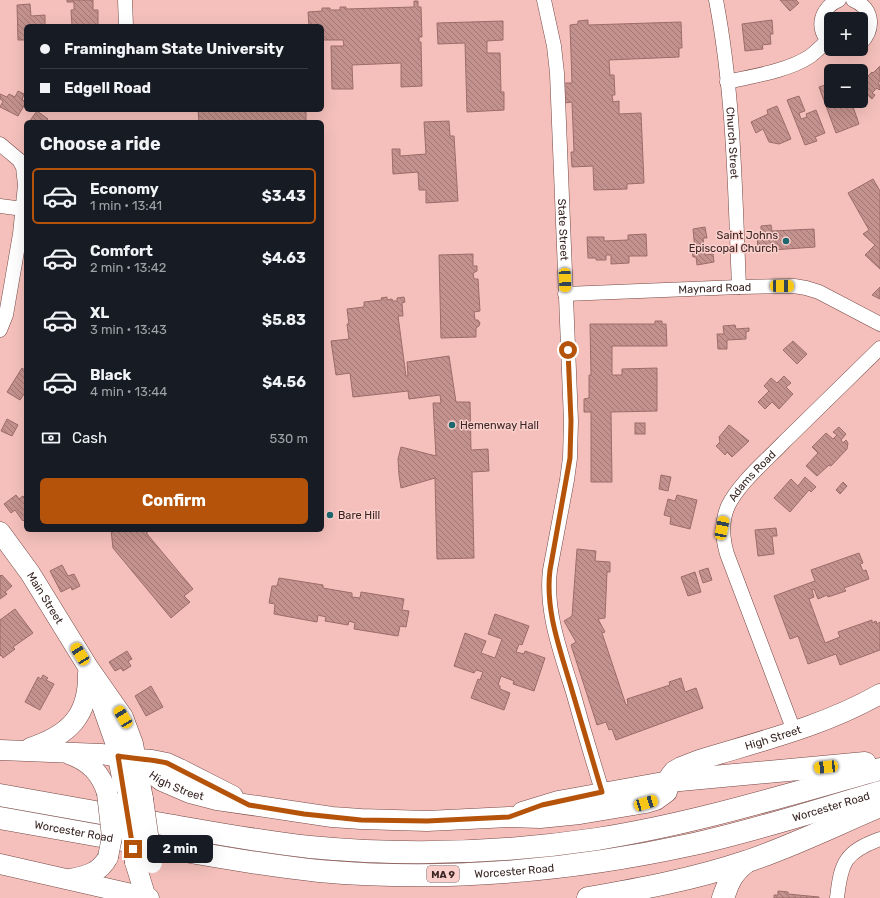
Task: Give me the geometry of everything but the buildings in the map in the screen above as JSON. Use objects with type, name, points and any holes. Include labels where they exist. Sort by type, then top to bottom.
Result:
[{"type":"highway","points":[[669,781],[880,761]]},
{"type":"highway","name":"Worcester Road","points":[[0,795],[265,841],[310,847],[358,850],[455,851],[596,839],[643,831],[734,810],[880,769]]},
{"type":"highway","name":"Worcester Road","points":[[0,818],[226,858],[288,867],[367,874],[462,874],[556,868],[648,853],[740,832],[880,792]]},
{"type":"highway","points":[[588,898],[682,879],[746,862],[783,848],[880,806]]},
{"type":"highway","points":[[723,898],[727,886],[736,870],[746,862]]},
{"type":"main road","name":"Main Street","points":[[0,532],[30,573],[88,667],[110,726],[128,758],[125,797]]},
{"type":"main road","points":[[22,751],[60,736],[72,724],[81,710],[85,700],[88,682],[88,667]]},
{"type":"main road","name":"High Street","points":[[128,758],[162,781],[190,793],[217,800],[304,814],[361,820],[427,821],[509,817],[542,805],[605,801],[669,781],[670,776],[674,771],[689,764],[794,731],[838,715],[880,694]]},
{"type":"main road","points":[[0,750],[63,752],[128,758]]},
{"type":"main road","points":[[0,864],[147,898],[150,887],[125,797],[104,784],[95,770],[79,758],[63,752]]},
{"type":"main road","points":[[68,879],[91,874],[104,864],[108,857],[112,837],[125,797]]},
{"type":"street","points":[[125,0],[126,24]]},
{"type":"street","name":"State Street","points":[[544,0],[554,46],[557,73],[571,442],[567,480],[550,570],[549,597],[558,642],[605,801]]},
{"type":"street","name":"Church Street","points":[[716,0],[727,82],[733,156],[739,287]]},
{"type":"street","points":[[824,35],[821,28],[823,13],[828,6],[839,0]]},
{"type":"street","points":[[853,0],[862,5],[867,12]]},
{"type":"street","points":[[868,14],[870,20],[870,29],[868,34]]},
{"type":"street","points":[[727,82],[796,63],[808,58],[824,46]]},
{"type":"street","points":[[0,144],[19,160],[24,179]]},
{"type":"street","points":[[0,330],[8,304],[20,234],[24,197]]},
{"type":"street","points":[[0,206],[23,209]]},
{"type":"street","name":"Maynard Road","points":[[565,294],[739,287],[782,286],[806,288],[831,297],[880,324]]},
{"type":"street","name":"Adams Road","points":[[794,731],[727,554],[722,528],[733,497],[741,487],[769,457],[880,348]]},
{"type":"street","points":[[837,898],[841,872],[847,859],[853,852],[880,839]]},
{"type":"place","name":"Saint Johns Episcopal Church","points":[[786,241]]},
{"type":"place","name":"Hemenway Hall","points":[[452,425]]},
{"type":"place","name":"Bare Hill","points":[[330,515]]},
{"type":"route","points":[[133,849],[126,798],[118,756],[167,763],[249,805],[304,814],[361,820],[427,821],[509,817],[542,805],[602,792],[558,642],[549,597],[550,570],[570,458],[571,421],[568,350]]}]
